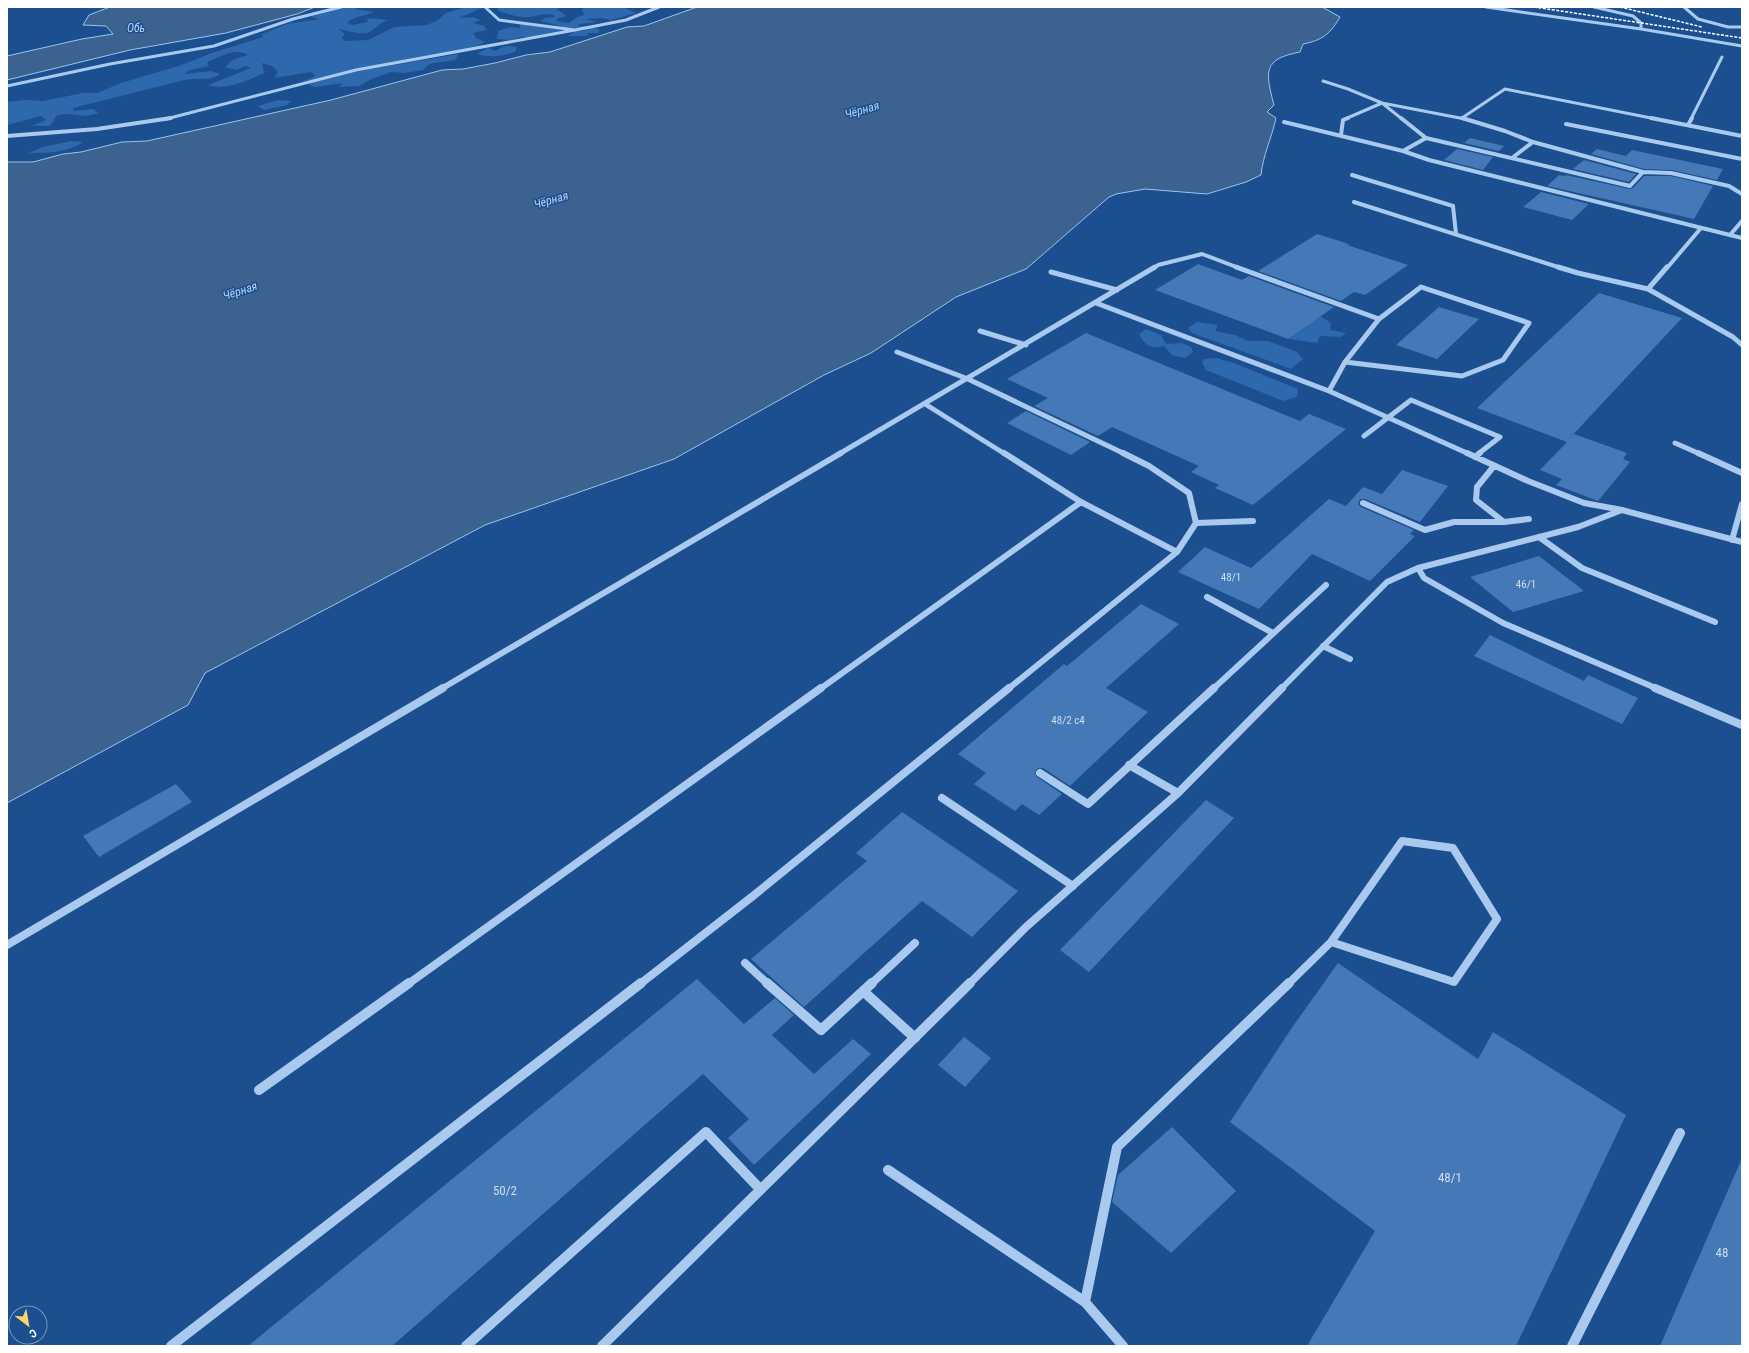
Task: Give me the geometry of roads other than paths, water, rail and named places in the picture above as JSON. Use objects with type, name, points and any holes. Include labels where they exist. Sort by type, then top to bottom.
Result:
[{"type":"lane","points":[[7,86],[110,64],[214,46],[293,19],[341,7]]},
{"type":"lane","points":[[484,7],[499,20],[575,30]]},
{"type":"lane","points":[[7,136],[54,134],[108,129],[152,122],[356,70],[626,20],[659,7]]},
{"type":"lane","points":[[1486,7],[1641,29],[1742,46]]},
{"type":"lane","points":[[1594,7],[1633,16],[1641,23],[1641,29]]},
{"type":"lane","points":[[1684,7],[1698,19],[1728,27],[1742,27]]},
{"type":"lane","points":[[1688,125],[1722,57]]},
{"type":"lane","points":[[1323,81],[1348,89],[1382,103],[1462,118],[1505,131],[1534,142],[1643,172],[1671,173],[1729,186],[1742,194]]},
{"type":"lane","points":[[1462,118],[1505,89],[1742,136]]},
{"type":"lane","points":[[1341,135],[1343,120],[1382,103]]},
{"type":"lane","points":[[1382,103],[1426,138],[1630,186],[1643,172]]},
{"type":"lane","points":[[1284,122],[1341,135],[1404,151],[1429,160],[1742,238]]},
{"type":"lane","points":[[1566,124],[1742,159]]},
{"type":"lane","points":[[1404,151],[1426,138]]},
{"type":"lane","points":[[1512,158],[1534,142]]},
{"type":"lane","points":[[1352,175],[1453,206],[1456,234]]},
{"type":"lane","points":[[1354,202],[1578,272],[1648,289],[1732,337],[1742,345]]},
{"type":"lane","points":[[1730,235],[1742,221]]},
{"type":"lane","points":[[1648,289],[1701,228]]},
{"type":"lane","points":[[7,945],[1026,345],[1158,265],[1202,254],[1379,318]]},
{"type":"lane","points":[[1051,272],[1117,290]]},
{"type":"lane","points":[[1329,391],[1345,362],[1379,318],[1421,287],[1529,323],[1503,360],[1462,376],[1345,362]]},
{"type":"lane","points":[[1096,303],[1329,391],[1494,466],[1584,503],[1622,510],[1742,542]]},
{"type":"lane","points":[[980,331],[1026,345]]},
{"type":"lane","points":[[171,1346],[753,896],[1177,552],[1196,523],[1189,494],[1149,466],[968,379],[897,352]]},
{"type":"lane","points":[[1364,436],[1411,400],[1500,437],[1475,457]]},
{"type":"lane","points":[[925,404],[1081,502],[1177,552]]},
{"type":"lane","points":[[1675,443],[1742,473]]},
{"type":"lane","points":[[1494,466],[1477,487],[1476,500],[1504,522]]},
{"type":"lane","points":[[259,1090],[1081,502]]},
{"type":"lane","points":[[1363,503],[1425,530],[1454,522],[1504,522],[1530,519]]},
{"type":"lane","points":[[1732,540],[1742,504]]},
{"type":"lane","points":[[602,1346],[1026,927],[1178,793],[1387,582],[1418,568],[1578,527],[1622,510]]},
{"type":"lane","points":[[1196,523],[1252,521]]},
{"type":"lane","points":[[1539,537],[1582,568],[1714,622]]},
{"type":"lane","points":[[1418,568],[1424,578],[1502,623],[1742,726]]},
{"type":"lane","points":[[1040,773],[1088,804],[1326,584]]},
{"type":"lane","points":[[1207,597],[1273,633]]},
{"type":"lane","points":[[1323,646],[1350,659]]},
{"type":"lane","points":[[1129,765],[1178,793]]},
{"type":"lane","points":[[942,798],[1073,886]]},
{"type":"lane","points":[[1085,1302],[1117,1147],[1331,942],[1402,841],[1453,848],[1497,919],[1454,982],[1331,942]]},
{"type":"lane","points":[[745,962],[821,1030],[915,943]]},
{"type":"lane","points":[[863,991],[914,1038]]},
{"type":"lane","points":[[466,1346],[706,1132],[760,1189]]},
{"type":"lane","points":[[1572,1346],[1680,1133]]},
{"type":"lane","points":[[888,1170],[1085,1302],[1123,1346]]},
{"type":"water","name":"Обь","points":[[110,7],[315,7],[297,14],[226,33],[130,50],[7,80],[7,56],[82,39],[113,34],[106,26],[83,25],[89,15]]},
{"type":"water","name":"Чёрная","points":[[697,7],[1322,7],[1340,17],[1333,28],[1321,38],[1303,44],[1300,52],[1279,58],[1270,68],[1269,83],[1274,105],[1267,112],[1276,118],[1261,175],[1246,182],[1207,194],[1145,189],[1116,194],[1109,197],[1026,269],[956,297],[871,353],[824,375],[674,459],[485,525],[205,673],[188,705],[7,803],[7,162],[33,162],[63,154],[81,152],[122,142],[147,141],[331,100],[442,70],[463,69],[526,55],[550,52],[627,27],[644,26]]},
{"type":"railway","points":[[1534,7],[1742,38]]},
{"type":"railway","points":[[1620,7],[1702,27]]}]
